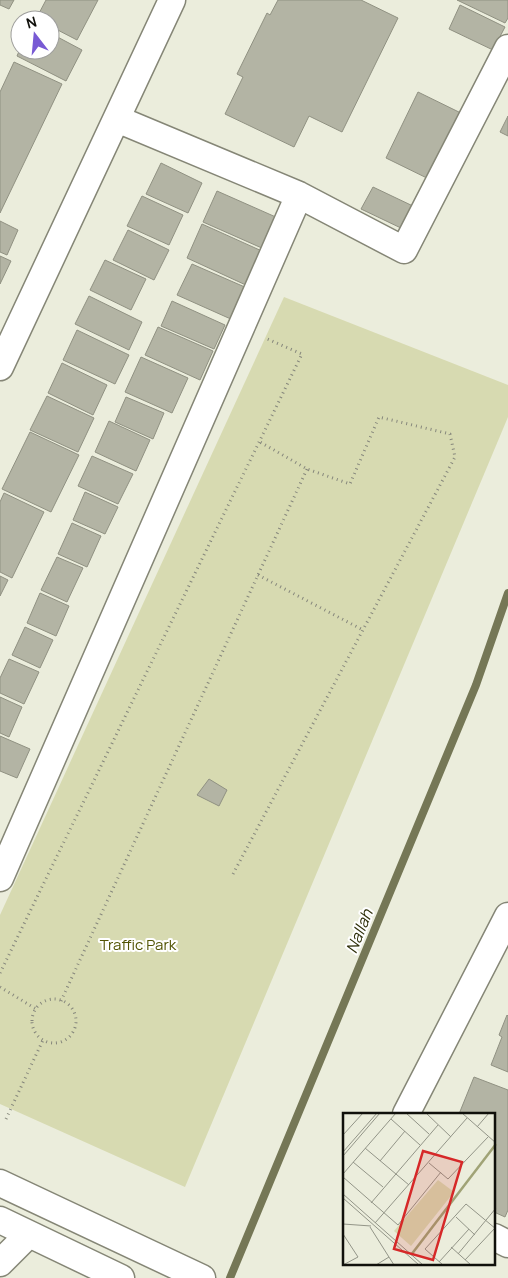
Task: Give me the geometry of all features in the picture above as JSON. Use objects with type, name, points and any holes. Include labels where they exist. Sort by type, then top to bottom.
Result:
[{"type":"street","points":[[0,367],[172,0]]},
{"type":"street","points":[[117,119],[299,195],[404,250],[508,48]]},
{"type":"street","points":[[0,878],[299,195]]},
{"type":"street","points":[[407,1113],[508,916]]},
{"type":"street","points":[[0,1183],[202,1278]]},
{"type":"street","points":[[0,1220],[121,1278]]},
{"type":"street","points":[[0,1263],[30,1234]]},
{"type":"street","points":[[496,1238],[508,1244]]},
{"type":"path","points":[[0,973],[302,354],[241,328]]},
{"type":"path","points":[[233,874],[455,457],[450,434],[379,417],[350,484],[307,469],[260,442]]},
{"type":"path","points":[[61,1001],[307,469]]},
{"type":"path","points":[[258,575],[363,630]]},
{"type":"path","points":[[0,987],[36,1009]]},
{"type":"path","points":[[47,1001],[61,1001],[73,1009],[76,1024],[74,1031],[64,1041],[57,1043],[43,1040],[34,1029],[33,1016],[36,1009],[47,1001]]},
{"type":"path","points":[[6,1119],[43,1040]]},
{"type":"green space","name":"Traffic Park","points":[[284,297],[508,385],[508,417],[185,1187],[0,1104],[0,915]]},
{"type":"building","points":[[0,0],[14,0],[9,9],[0,5]]},
{"type":"building","points":[[46,0],[98,0],[77,40],[60,31],[60,10],[41,10]]},
{"type":"building","points":[[278,0],[361,0],[398,18],[342,132],[309,116],[294,147],[225,114],[243,77],[237,74],[267,13],[270,15]]},
{"type":"building","points":[[457,0],[508,0],[508,18],[505,23]]},
{"type":"building","points":[[460,5],[505,27],[493,50],[449,29]]},
{"type":"building","points":[[60,38],[82,50],[66,81],[25,60],[60,60]]},
{"type":"building","points":[[14,62],[62,84],[0,213],[0,92]]},
{"type":"building","points":[[418,92],[467,116],[435,182],[386,158]]},
{"type":"building","points":[[508,116],[508,136],[500,132]]},
{"type":"building","points":[[161,163],[202,183],[188,213],[146,194]]},
{"type":"building","points":[[373,187],[415,207],[403,229],[361,209]]},
{"type":"building","points":[[217,191],[278,218],[264,249],[203,222]]},
{"type":"building","points":[[142,196],[183,215],[169,245],[127,226]]},
{"type":"building","points":[[0,221],[18,230],[7,255],[0,252]]},
{"type":"building","points":[[202,224],[264,252],[248,286],[187,258]]},
{"type":"building","points":[[128,230],[169,250],[154,280],[113,260]]},
{"type":"building","points":[[0,256],[11,261],[0,284]]},
{"type":"building","points":[[105,260],[146,279],[131,310],[90,290]]},
{"type":"building","points":[[192,264],[247,288],[233,320],[177,295]]},
{"type":"building","points":[[89,296],[142,322],[129,350],[75,324]]},
{"type":"building","points":[[172,301],[225,325],[214,349],[161,326]]},
{"type":"building","points":[[158,327],[213,351],[200,380],[145,355]]},
{"type":"building","points":[[77,330],[129,355],[115,384],[63,360]]},
{"type":"building","points":[[141,357],[188,378],[172,413],[125,392]]},
{"type":"building","points":[[62,363],[107,385],[93,415],[48,393]]},
{"type":"building","points":[[47,396],[94,418],[78,452],[30,430]]},
{"type":"building","points":[[126,397],[164,413],[153,439],[115,422]]},
{"type":"building","points":[[109,421],[150,440],[136,471],[95,452]]},
{"type":"building","points":[[30,432],[79,455],[51,512],[2,489]]},
{"type":"building","points":[[92,456],[133,474],[118,504],[78,486]]},
{"type":"building","points":[[85,492],[118,507],[105,534],[73,520]]},
{"type":"building","points":[[4,493],[44,512],[12,578],[0,572],[0,502]]},
{"type":"building","points":[[72,523],[101,536],[87,567],[58,554]]},
{"type":"building","points":[[57,557],[83,568],[67,602],[41,590]]},
{"type":"building","points":[[0,576],[8,580],[0,596]]},
{"type":"building","points":[[40,593],[69,606],[56,636],[27,623]]},
{"type":"building","points":[[25,627],[53,640],[40,668],[12,655]]},
{"type":"building","points":[[9,659],[39,672],[24,704],[0,693],[0,678]]},
{"type":"building","points":[[0,697],[22,707],[9,737],[0,733]]},
{"type":"building","points":[[0,736],[30,749],[17,778],[0,771]]},
{"type":"building","points":[[209,779],[227,790],[219,806],[197,795]]},
{"type":"building","points":[[507,1015],[508,1072],[491,1065],[502,1037],[499,1035]]},
{"type":"building","points":[[474,1077],[508,1090],[508,1210],[505,1217],[496,1213],[496,1113],[459,1113]]},
{"type":"waterway","name":"Nallah","points":[[230,1278],[476,685],[508,593]]}]
